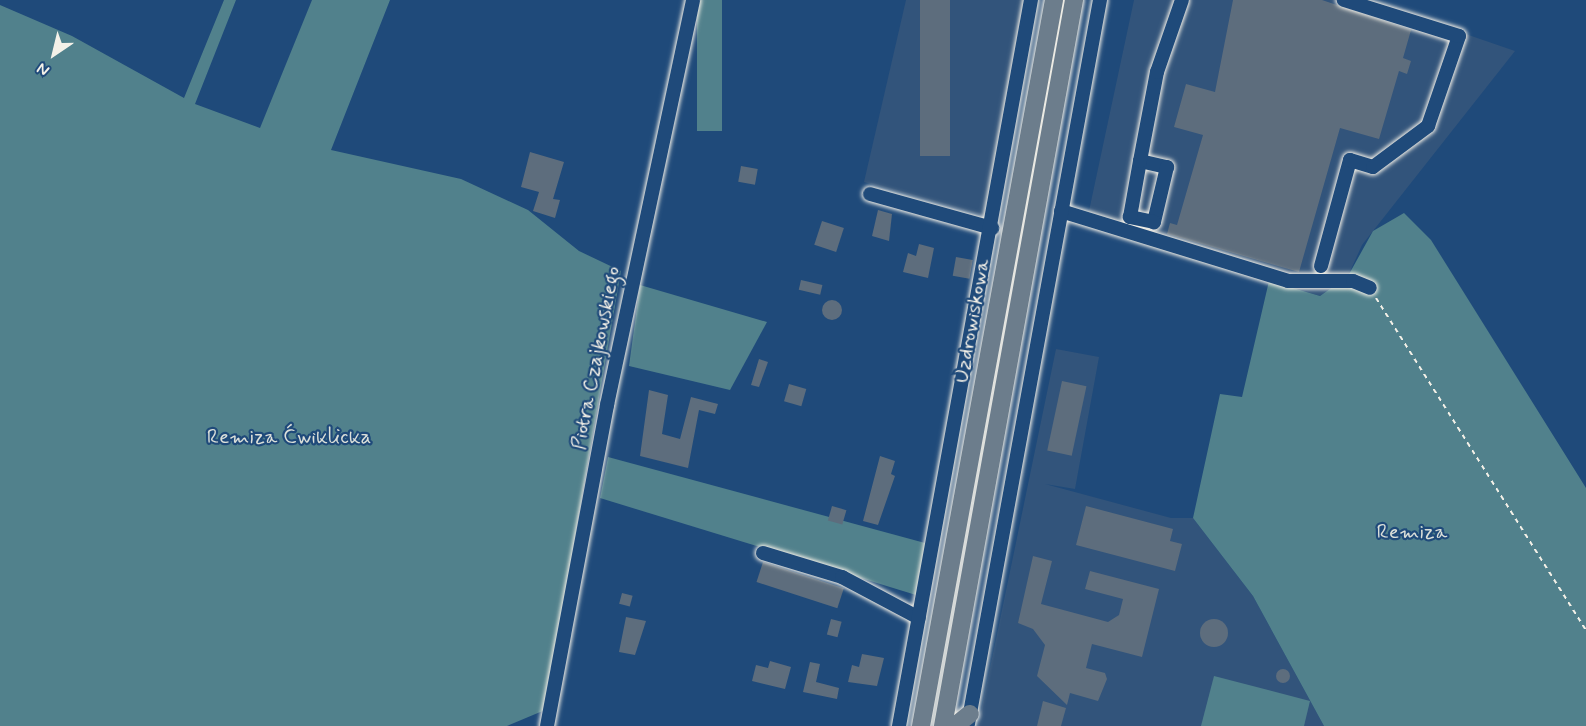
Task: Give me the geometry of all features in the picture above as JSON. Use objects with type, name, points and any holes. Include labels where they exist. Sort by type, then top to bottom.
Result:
[{"type":"main road","name":"Uzdrowiskowa","points":[[921,726],[1054,0]]},
{"type":"main road","name":"Uzdrowiskowa","points":[[943,726],[1073,5]]},
{"type":"main road","points":[[955,726],[969,720]]},
{"type":"street","name":"Piotra Czajkowskiego","points":[[547,726],[607,405],[693,0]]},
{"type":"street","points":[[899,726],[992,228],[1031,0]]},
{"type":"street","points":[[969,720],[1100,0]]},
{"type":"street","points":[[1140,161],[1157,72],[1182,0]]},
{"type":"street","points":[[1321,266],[1350,160],[1373,167],[1428,126],[1459,36],[1344,0]]},
{"type":"street","points":[[870,194],[992,228]]},
{"type":"street","points":[[1061,211],[1288,281],[1353,281],[1370,288]]},
{"type":"street","points":[[763,553],[842,577],[919,618]]},
{"type":"path","points":[[1370,288],[1586,630]]},
{"type":"shaded area","points":[[906,0],[1026,0],[985,216],[864,182]]},
{"type":"shaded area","points":[[1134,0],[1367,0],[1515,51],[1362,245],[1348,276],[1320,296],[1086,225]]},
{"type":"shaded area","points":[[1056,349],[1099,357],[1075,489],[1045,484],[1171,518],[1193,518],[1253,596],[1324,726],[978,726]]},
{"type":"green space","name":"Remiza Ćwiklicka","points":[[224,0],[236,0],[195,104],[260,128],[312,0],[390,0],[331,150],[461,179],[528,210],[579,251],[621,271],[545,710],[507,726],[0,726],[0,5],[72,36],[184,98]]},
{"type":"green space","points":[[697,0],[722,0],[722,131],[697,131]]},
{"type":"green space","name":"Remiza","points":[[1404,213],[1431,240],[1586,488],[1586,726],[1324,726],[1253,596],[1193,518],[1220,394],[1242,397],[1269,281],[1320,296],[1348,276],[1373,231]]},
{"type":"green space","points":[[640,285],[767,322],[730,390],[629,366]]},
{"type":"green space","points":[[608,457],[925,543],[916,595],[600,498]]},
{"type":"green space","points":[[1214,676],[1310,701],[1304,726],[1201,726]]},
{"type":"building","points":[[920,0],[950,0],[950,156],[920,156]]},
{"type":"building","points":[[1233,0],[1322,0],[1411,30],[1403,58],[1411,61],[1407,74],[1399,71],[1379,139],[1340,128],[1299,272],[1167,234],[1170,223],[1177,225],[1203,135],[1174,127],[1186,84],[1215,92]]},
{"type":"building","points":[[530,152],[564,162],[553,199],[560,200],[555,218],[533,211],[539,192],[521,187]]},
{"type":"building","points":[[741,166],[758,169],[755,185],[738,182]]},
{"type":"building","points":[[878,210],[892,214],[889,241],[872,236]]},
{"type":"building","points":[[822,221],[844,228],[836,252],[814,245]]},
{"type":"building","points":[[919,244],[934,248],[928,278],[903,272],[908,253],[916,256]]},
{"type":"building","points":[[956,257],[973,260],[969,279],[953,276]]},
{"type":"building","points":[[801,280],[822,285],[820,295],[799,290]]},
{"type":"building","points":[[828,300],[836,300],[842,306],[842,314],[836,320],[828,320],[822,314],[822,306]]},
{"type":"building","points":[[759,359],[768,362],[759,387],[751,385]]},
{"type":"building","points":[[1062,381],[1086,386],[1072,456],[1047,450]]},
{"type":"building","points":[[789,384],[806,389],[801,406],[784,401]]},
{"type":"building","points":[[649,390],[668,395],[662,434],[680,439],[691,397],[718,404],[715,414],[699,410],[688,468],[640,456]]},
{"type":"building","points":[[880,456],[895,461],[891,474],[895,476],[878,525],[863,521]]},
{"type":"building","points":[[832,506],[846,510],[842,525],[828,520]]},
{"type":"building","points":[[1086,506],[1173,529],[1170,541],[1182,544],[1175,571],[1076,545]]},
{"type":"building","points":[[1033,556],[1052,561],[1041,604],[1108,622],[1119,615],[1123,599],[1085,589],[1090,571],[1159,589],[1142,657],[1092,644],[1086,668],[1105,673],[1107,679],[1098,701],[1070,693],[1067,705],[1037,676],[1045,645],[1033,629],[1018,623]]},
{"type":"building","points":[[763,562],[844,588],[837,608],[757,582]]},
{"type":"building","points":[[622,593],[633,596],[630,606],[619,604]]},
{"type":"building","points":[[626,617],[646,621],[635,655],[619,652]]},
{"type":"building","points":[[831,619],[842,622],[837,637],[827,634]]},
{"type":"building","points":[[1214,619],[1224,623],[1228,633],[1224,643],[1214,647],[1204,643],[1200,633],[1204,623]]},
{"type":"building","points":[[862,654],[884,658],[877,686],[848,682],[852,665],[859,667]]},
{"type":"building","points":[[770,661],[791,667],[785,689],[752,681],[756,665],[768,668]]},
{"type":"building","points":[[810,662],[820,664],[816,682],[839,688],[837,699],[803,692]]},
{"type":"building","points":[[1280,669],[1286,669],[1290,676],[1286,683],[1280,683],[1276,679],[1276,673]]},
{"type":"building","points":[[1043,701],[1066,708],[1061,726],[1037,726]]}]
